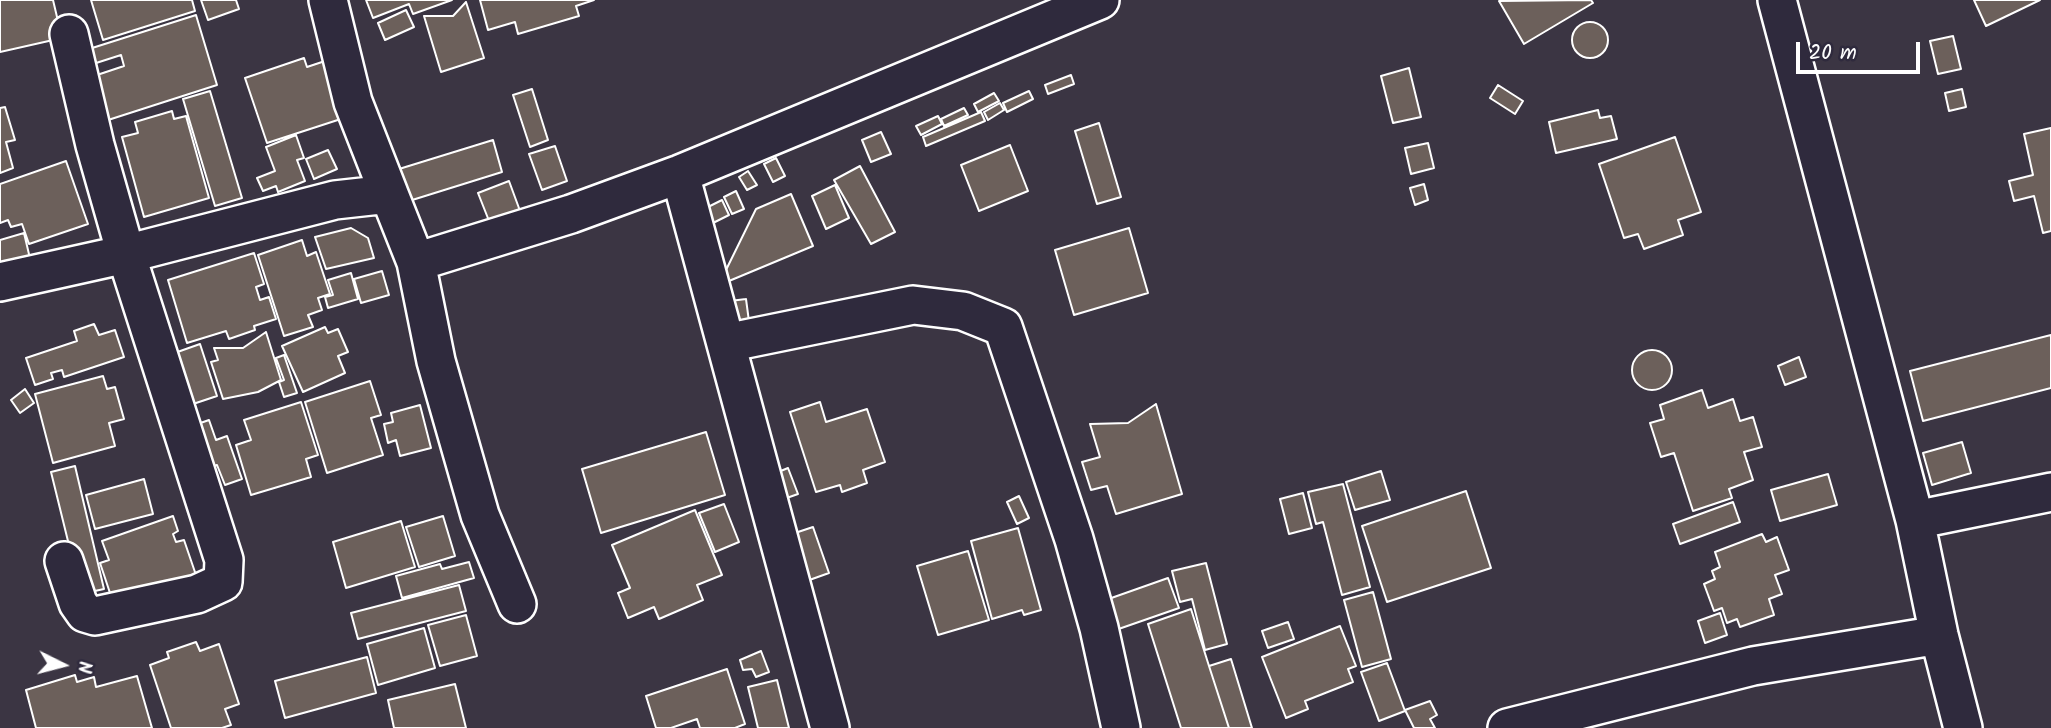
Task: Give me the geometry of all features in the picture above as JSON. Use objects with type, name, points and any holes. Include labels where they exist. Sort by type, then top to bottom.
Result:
[{"type":"street","points":[[328,0],[354,102],[416,262],[436,360],[480,515],[517,604]]},
{"type":"street","points":[[416,262],[571,214],[680,174],[1100,0]]},
{"type":"street","points":[[1777,0],[1915,520],[1939,635],[1963,728]]},
{"type":"street","points":[[64,561],[78,603],[85,613],[95,616],[197,594],[223,582],[224,560],[126,254],[95,145],[69,34]]},
{"type":"street","points":[[680,174],[830,728]]},
{"type":"street","points":[[0,282],[126,254],[335,200],[389,194]]},
{"type":"street","points":[[726,343],[913,306],[963,311],[1003,327],[1074,539],[1099,628],[1121,728]]},
{"type":"street","points":[[1915,520],[2051,492]]},
{"type":"street","points":[[1507,728],[1753,666],[1939,635]]},
{"type":"building","points":[[0,0],[53,0],[62,38],[0,52]]},
{"type":"building","points":[[91,0],[192,0],[195,11],[103,40]]},
{"type":"building","points":[[201,0],[236,0],[239,9],[208,20]]},
{"type":"building","points":[[366,0],[452,0],[413,14],[409,4],[373,18]]},
{"type":"building","points":[[480,0],[594,0],[576,6],[579,16],[518,34],[515,22],[488,30]]},
{"type":"building","points":[[1591,0],[1593,3],[1524,44],[1499,1]]},
{"type":"building","points":[[1974,0],[2040,0],[1986,26]]},
{"type":"building","points":[[466,2],[484,58],[441,72],[424,16],[453,16]]},
{"type":"building","points":[[406,10],[414,27],[385,40],[378,23]]},
{"type":"building","points":[[196,15],[217,85],[105,121],[91,77],[124,66],[121,55],[93,64],[89,49]]},
{"type":"building","points":[[1590,22],[1603,27],[1608,40],[1603,53],[1590,58],[1577,53],[1572,40],[1577,27]]},
{"type":"building","points":[[1953,36],[1961,69],[1938,74],[1930,41]]},
{"type":"building","points":[[304,58],[307,67],[328,60],[347,117],[267,143],[245,78]]},
{"type":"building","points":[[1409,68],[1421,117],[1393,123],[1381,76]]},
{"type":"building","points":[[1071,75],[1074,84],[1048,94],[1045,85]]},
{"type":"building","points":[[1498,85],[1523,101],[1515,114],[1490,98]]},
{"type":"building","points":[[532,89],[548,140],[530,147],[513,95]]},
{"type":"building","points":[[1962,89],[1966,107],[1949,111],[1945,93]]},
{"type":"building","points":[[210,91],[242,198],[215,206],[183,99]]},
{"type":"building","points":[[1029,91],[1033,99],[1007,112],[1003,103]]},
{"type":"building","points":[[994,93],[999,101],[978,112],[974,104]]},
{"type":"building","points":[[1000,103],[1004,110],[988,120],[984,112]]},
{"type":"building","points":[[5,107],[15,140],[6,142],[13,168],[0,173],[0,108]]},
{"type":"building","points":[[964,108],[968,115],[944,126],[941,119]]},
{"type":"building","points":[[1598,110],[1600,118],[1611,116],[1617,139],[1556,153],[1549,122]]},
{"type":"building","points":[[172,111],[174,119],[186,116],[209,198],[144,217],[122,137],[138,133],[135,122]]},
{"type":"building","points":[[981,112],[985,121],[926,146],[923,137]]},
{"type":"building","points":[[938,116],[942,124],[921,135],[916,126]]},
{"type":"building","points":[[1099,123],[1121,197],[1097,204],[1075,131]]},
{"type":"building","points":[[2051,128],[2051,231],[2043,233],[2034,196],[2014,201],[2009,181],[2033,175],[2024,134]]},
{"type":"building","points":[[881,132],[891,154],[871,162],[862,140]]},
{"type":"building","points":[[296,135],[304,158],[297,160],[305,181],[278,192],[276,186],[263,191],[257,178],[275,171],[266,147]]},
{"type":"building","points":[[1675,137],[1701,212],[1678,220],[1683,235],[1644,249],[1638,234],[1624,238],[1599,164]]},
{"type":"building","points":[[493,140],[502,172],[409,201],[399,169]]},
{"type":"building","points":[[1428,143],[1434,168],[1411,174],[1405,148]]},
{"type":"building","points":[[1010,145],[1028,191],[979,211],[961,165]]},
{"type":"building","points":[[555,146],[567,181],[542,190],[529,154]]},
{"type":"building","points":[[328,150],[337,169],[314,179],[306,159]]},
{"type":"building","points":[[776,158],[785,176],[773,182],[764,164]]},
{"type":"building","points":[[66,161],[88,224],[29,244],[22,224],[11,227],[8,220],[0,223],[0,184]]},
{"type":"building","points":[[860,166],[895,232],[871,244],[834,180]]},
{"type":"building","points":[[748,171],[757,185],[747,190],[739,177]]},
{"type":"building","points":[[509,181],[523,219],[493,231],[478,193]]},
{"type":"building","points":[[1424,184],[1428,200],[1415,205],[1410,188]]},
{"type":"building","points":[[835,185],[849,218],[826,229],[812,196]]},
{"type":"building","points":[[736,191],[744,209],[732,214],[724,197]]},
{"type":"building","points":[[791,194],[813,246],[729,281],[725,272],[756,209]]},
{"type":"building","points":[[722,200],[729,215],[703,228],[696,213]]},
{"type":"building","points":[[351,228],[368,238],[374,258],[326,269],[315,237]]},
{"type":"building","points":[[1129,228],[1148,293],[1074,315],[1055,250]]},
{"type":"building","points":[[24,233],[32,267],[0,275],[0,240]]},
{"type":"building","points":[[302,240],[307,256],[316,252],[330,294],[318,298],[322,310],[308,315],[313,327],[284,336],[258,255]]},
{"type":"building","points":[[254,253],[264,284],[256,287],[260,300],[269,297],[276,319],[254,326],[255,330],[229,339],[226,331],[187,343],[168,280]]},
{"type":"building","points":[[382,271],[389,295],[361,303],[354,279]]},
{"type":"building","points":[[351,273],[358,299],[328,308],[325,297],[333,295],[328,280]]},
{"type":"building","points":[[746,299],[750,329],[734,331],[730,301]]},
{"type":"building","points":[[94,324],[99,335],[115,330],[124,357],[64,377],[62,370],[51,373],[53,379],[35,385],[26,358],[77,341],[74,331]]},
{"type":"building","points":[[325,327],[328,333],[338,329],[348,352],[338,356],[345,373],[303,392],[282,346]]},
{"type":"building","points":[[266,332],[281,380],[258,392],[223,399],[211,362],[218,360],[214,348],[243,348]]},
{"type":"building","points":[[2051,335],[2051,388],[1923,421],[1910,371]]},
{"type":"building","points":[[200,344],[217,396],[187,406],[169,355]]},
{"type":"building","points":[[1652,350],[1660,351],[1666,356],[1671,362],[1671,378],[1666,384],[1660,389],[1652,390],[1644,389],[1638,384],[1633,378],[1632,370],[1633,362],[1638,356],[1644,351]]},
{"type":"building","points":[[284,355],[297,393],[284,397],[279,382],[284,380],[276,358]]},
{"type":"building","points":[[1799,357],[1806,377],[1785,385],[1778,366]]},
{"type":"building","points":[[103,376],[107,389],[115,387],[124,419],[109,423],[115,446],[53,463],[35,394]]},
{"type":"building","points":[[370,381],[381,415],[371,418],[383,455],[327,473],[305,402]]},
{"type":"building","points":[[25,389],[34,403],[20,413],[11,400]]},
{"type":"building","points":[[1702,390],[1708,408],[1733,399],[1740,421],[1753,417],[1762,447],[1744,452],[1753,480],[1729,489],[1732,498],[1693,511],[1674,453],[1661,457],[1650,423],[1664,419],[1660,405]]},
{"type":"building","points":[[301,402],[318,455],[306,459],[311,477],[251,495],[236,445],[251,440],[244,420]]},
{"type":"building","points":[[820,402],[826,422],[867,409],[885,462],[863,470],[867,483],[842,492],[840,485],[816,492],[790,412]]},
{"type":"building","points":[[1156,404],[1182,494],[1116,514],[1107,486],[1091,490],[1082,462],[1100,457],[1090,424],[1128,423]]},
{"type":"building","points":[[420,405],[431,448],[400,456],[396,440],[388,443],[384,424],[393,422],[391,413]]},
{"type":"building","points":[[209,420],[216,440],[227,436],[242,479],[225,485],[217,465],[204,469],[189,427]]},
{"type":"building","points":[[706,432],[725,495],[601,533],[582,469]]},
{"type":"building","points":[[1962,442],[1971,473],[1932,485],[1923,453]]},
{"type":"building","points":[[75,466],[104,589],[81,594],[51,472]]},
{"type":"building","points":[[788,468],[798,494],[781,500],[771,475]]},
{"type":"building","points":[[1381,471],[1390,500],[1355,510],[1346,482]]},
{"type":"building","points":[[1828,474],[1837,505],[1780,521],[1771,490]]},
{"type":"building","points":[[144,479],[153,514],[95,529],[86,495]]},
{"type":"building","points":[[1343,484],[1370,587],[1342,595],[1323,522],[1316,524],[1308,492]]},
{"type":"building","points":[[1466,491],[1491,568],[1387,602],[1362,526]]},
{"type":"building","points":[[1303,493],[1312,528],[1289,534],[1280,499]]},
{"type":"building","points":[[1019,496],[1029,518],[1017,524],[1007,502]]},
{"type":"building","points":[[1733,502],[1740,522],[1680,544],[1673,524]]},
{"type":"building","points":[[724,504],[739,542],[715,552],[699,513]]},
{"type":"building","points":[[695,510],[722,575],[697,585],[703,600],[659,619],[654,607],[628,618],[618,593],[630,588],[612,545]]},
{"type":"building","points":[[173,516],[178,531],[173,534],[176,542],[184,540],[197,578],[112,599],[100,563],[109,560],[102,541]]},
{"type":"building","points":[[443,516],[455,556],[419,567],[406,527]]},
{"type":"building","points":[[401,521],[415,567],[346,588],[333,542]]},
{"type":"building","points":[[813,527],[829,573],[801,583],[786,536]]},
{"type":"building","points":[[1018,528],[1041,610],[1024,615],[1022,610],[992,619],[971,541]]},
{"type":"building","points":[[1762,534],[1766,542],[1777,537],[1789,570],[1775,575],[1782,594],[1769,599],[1774,615],[1740,627],[1737,619],[1727,623],[1722,608],[1714,611],[1704,584],[1715,579],[1712,571],[1720,567],[1715,552]]},
{"type":"building","points":[[968,551],[989,620],[938,635],[917,566]]},
{"type":"building","points":[[469,562],[474,578],[402,598],[396,576],[440,564],[442,569]]},
{"type":"building","points":[[1206,563],[1227,644],[1205,650],[1192,599],[1180,602],[1172,571]]},
{"type":"building","points":[[1168,578],[1179,608],[1110,632],[1100,602]]},
{"type":"building","points":[[459,585],[466,611],[358,639],[351,613]]},
{"type":"building","points":[[1373,592],[1391,659],[1362,667],[1344,600]]},
{"type":"building","points":[[1191,609],[1229,728],[1181,728],[1148,624]]},
{"type":"building","points":[[1720,613],[1727,635],[1705,643],[1698,621]]},
{"type":"building","points":[[466,615],[477,656],[440,666],[428,625]]},
{"type":"building","points":[[1288,622],[1294,639],[1268,648],[1262,631]]},
{"type":"building","points":[[1340,626],[1356,666],[1348,669],[1353,682],[1305,701],[1308,709],[1286,718],[1262,657]]},
{"type":"building","points":[[424,628],[435,668],[378,685],[367,644]]},
{"type":"building","points":[[196,642],[200,651],[219,644],[239,704],[225,709],[231,725],[222,728],[171,728],[150,665],[169,658],[167,652]]},
{"type":"building","points":[[761,651],[769,672],[756,677],[752,669],[743,670],[740,660]]},
{"type":"building","points":[[367,657],[376,693],[285,718],[275,681]]},
{"type":"building","points":[[1231,659],[1252,728],[1229,728],[1209,666]]},
{"type":"building","points":[[1387,663],[1405,711],[1379,721],[1361,672]]},
{"type":"building","points":[[727,669],[745,724],[735,728],[700,728],[697,719],[671,728],[656,728],[646,696]]},
{"type":"building","points":[[75,675],[77,682],[94,677],[96,687],[137,676],[152,728],[36,728],[26,690]]},
{"type":"building","points":[[777,680],[789,728],[758,728],[748,687]]},
{"type":"building","points":[[455,684],[466,728],[394,728],[388,700]]},
{"type":"building","points":[[1430,701],[1437,715],[1430,719],[1435,728],[1414,728],[1405,710]]}]
